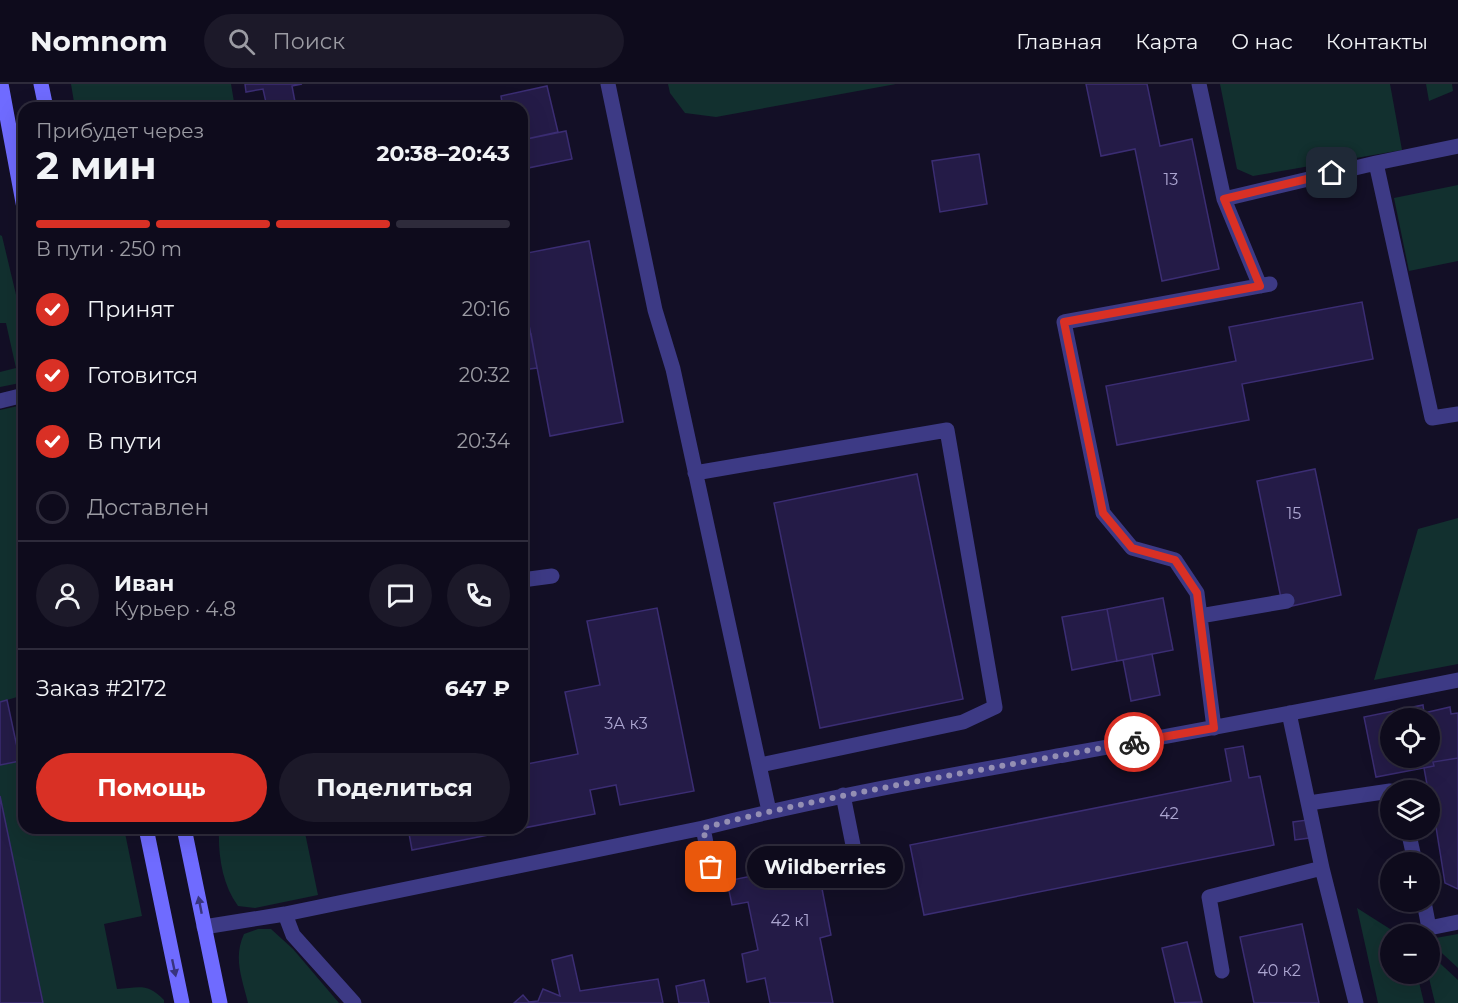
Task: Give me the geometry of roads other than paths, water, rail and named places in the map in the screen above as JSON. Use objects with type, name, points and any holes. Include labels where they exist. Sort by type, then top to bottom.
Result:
[{"type":"main road","points":[[1,84],[18,176]]},
{"type":"main road","points":[[41,84],[45,102]]},
{"type":"main road","points":[[147,834],[182,1003]]},
{"type":"main road","points":[[185,834],[220,1003]]},
{"type":"lane","points":[[608,84],[655,309],[673,369],[769,811]]},
{"type":"lane","points":[[1199,84],[1224,199],[1265,285],[1064,322],[1103,513],[1132,548],[1175,560],[1197,593],[1214,728]]},
{"type":"lane","points":[[1224,199],[1458,146]]},
{"type":"lane","points":[[1376,163],[1432,418],[1458,414]]},
{"type":"lane","points":[[0,401],[18,396]]},
{"type":"lane","points":[[695,473],[947,430],[995,707],[963,722],[760,765]]},
{"type":"lane","points":[[528,579],[552,576]]},
{"type":"lane","points":[[1200,616],[1287,601]]},
{"type":"lane","points":[[204,927],[285,914],[703,828],[843,795],[1214,728],[1458,680]]},
{"type":"lane","points":[[1289,713],[1322,868],[1356,1003]]},
{"type":"lane","points":[[1309,803],[1380,793]]},
{"type":"lane","points":[[843,795],[859,875]]},
{"type":"lane","points":[[703,828],[711,867]]},
{"type":"lane","points":[[1222,971],[1209,897],[1322,868]]},
{"type":"lane","points":[[1426,912],[1429,928],[1458,922]]},
{"type":"lane","points":[[285,914],[293,935],[354,1003]]},
{"type":"place","name":"Wildberries","points":[[711,867]]}]
